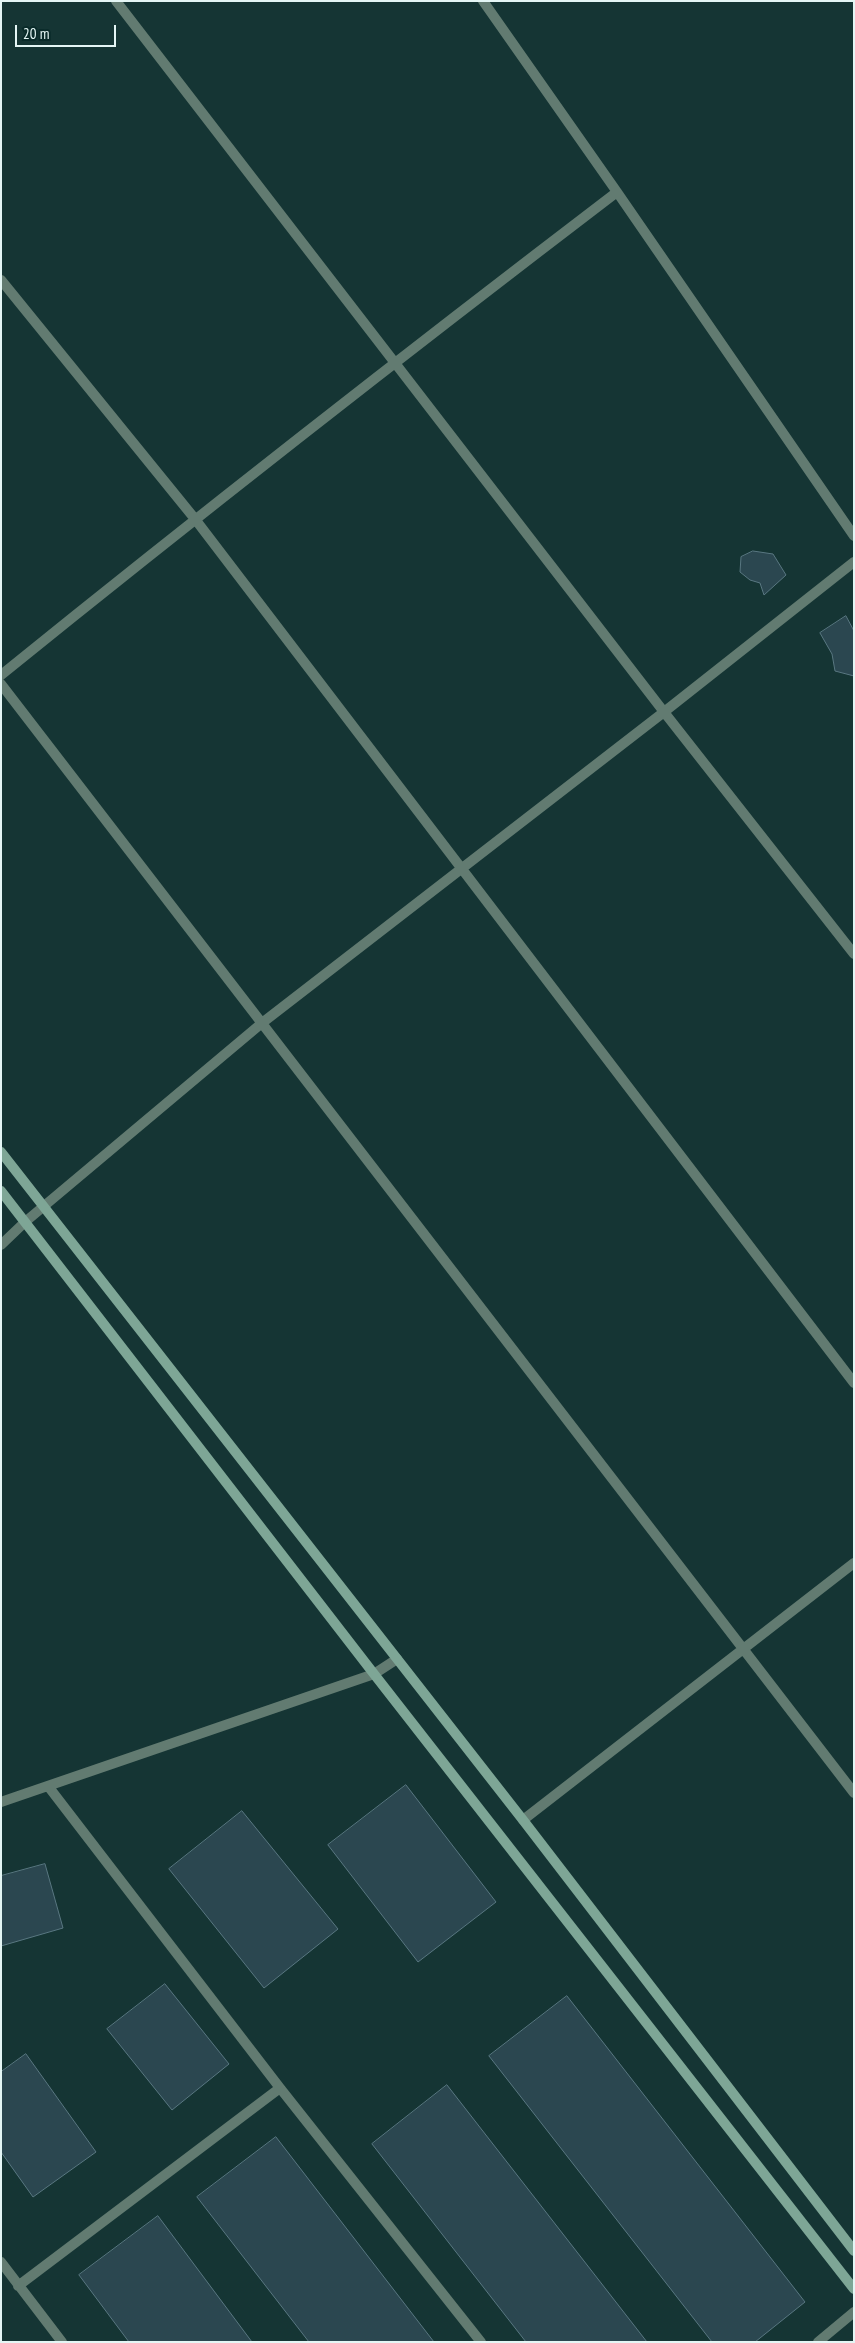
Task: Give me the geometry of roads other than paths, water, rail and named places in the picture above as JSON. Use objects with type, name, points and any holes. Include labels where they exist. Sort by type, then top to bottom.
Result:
[{"type":"street","points":[[116,1],[664,712],[854,954]]},
{"type":"street","points":[[483,1],[854,536]]},
{"type":"street","points":[[1,675],[395,362],[617,192]]},
{"type":"street","points":[[1,280],[195,519],[854,1383]]},
{"type":"street","points":[[1,1245],[25,1222],[262,1023],[664,712],[854,562]]},
{"type":"street","points":[[1,684],[854,1793]]},
{"type":"street","points":[[1,1152],[522,1820],[854,2252]]},
{"type":"street","points":[[1,1191],[374,1674],[854,2289]]},
{"type":"street","points":[[522,1820],[854,1563]]},
{"type":"street","points":[[1,1802],[374,1674],[397,1659]]},
{"type":"street","points":[[48,1786],[280,2088],[481,2342]]},
{"type":"street","points":[[18,2286],[280,2088]]},
{"type":"street","points":[[1,2262],[62,2342]]},
{"type":"street","points":[[818,2342],[854,2312]]}]
